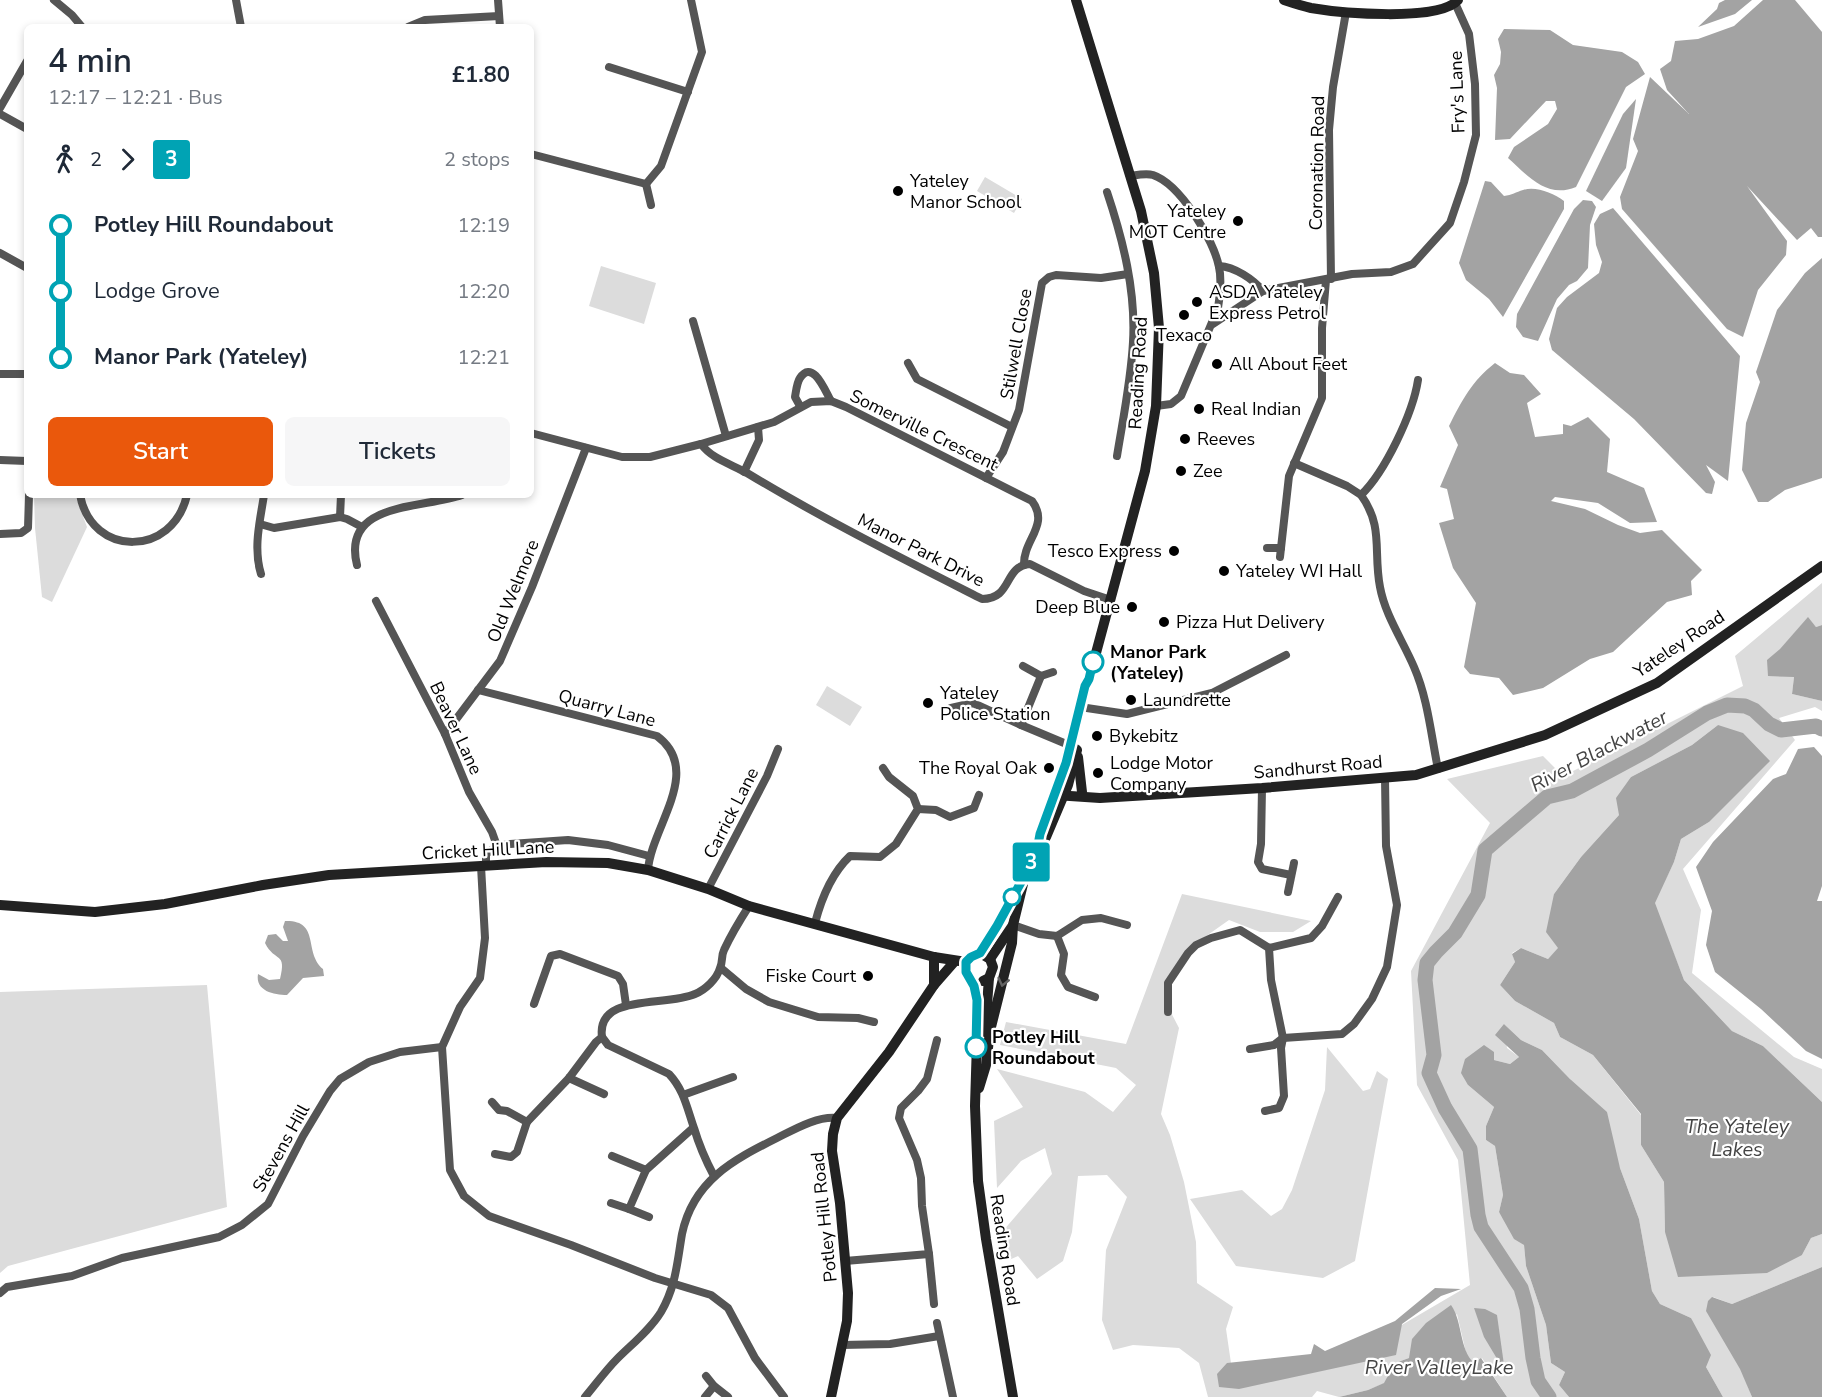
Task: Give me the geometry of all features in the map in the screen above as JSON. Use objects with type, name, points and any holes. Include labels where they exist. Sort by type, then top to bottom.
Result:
[{"type":"street","points":[[54,0],[80,24]]},
{"type":"street","points":[[236,0],[240,24]]},
{"type":"street","points":[[498,0],[500,24]]},
{"type":"street","points":[[646,184],[662,166],[702,52],[691,0]]},
{"type":"street","name":"Reading Road","points":[[985,956],[997,926],[1026,873],[1038,845],[1046,836],[1062,790],[1083,708],[1091,687],[1089,679],[1143,481],[1156,406],[1159,354],[1157,303],[1146,232],[1076,0]]},
{"type":"street","points":[[1284,0],[1309,7],[1346,12],[1398,14],[1434,11],[1457,2]]},
{"type":"street","name":"Fry's Lane","points":[[1213,324],[1263,291],[1352,274],[1391,272],[1413,264],[1450,223],[1464,182],[1476,135],[1475,84],[1469,34],[1457,2]]},
{"type":"street","name":"Coronation Road","points":[[1267,548],[1281,553],[1288,476],[1322,398],[1322,328],[1329,280],[1329,130],[1333,87],[1346,12]]},
{"type":"street","points":[[415,24],[425,20],[500,16]]},
{"type":"street","points":[[0,108],[24,67]]},
{"type":"street","points":[[609,67],[688,92]]},
{"type":"street","points":[[0,114],[24,127]]},
{"type":"street","points":[[534,155],[646,184]]},
{"type":"street","points":[[1130,176],[1153,175],[1174,190],[1195,213],[1219,266],[1218,308],[1181,396],[1171,404],[1156,406]]},
{"type":"street","points":[[646,184],[651,205]]},
{"type":"street","points":[[1107,192],[1117,223],[1132,295],[1133,340],[1117,456]]},
{"type":"street","points":[[0,253],[24,266]]},
{"type":"street","points":[[1219,266],[1228,267],[1256,284],[1263,291]]},
{"type":"street","name":"Stilwell Close","points":[[986,478],[1003,452],[1019,410],[1042,283],[1048,277],[1056,275],[1101,278],[1128,274]]},
{"type":"street","points":[[693,321],[726,436]]},
{"type":"street","name":"Stilwell Close","points":[[908,363],[917,379],[1012,427]]},
{"type":"street","points":[[800,406],[795,397],[800,378],[806,373],[818,376],[831,401]]},
{"type":"street","points":[[0,374],[24,374]]},
{"type":"street","points":[[1361,495],[1377,477],[1394,444],[1415,398],[1418,380]]},
{"type":"street","name":"Somerville Crescent","points":[[701,444],[774,422],[811,402],[831,401],[1032,501],[1038,509],[1040,521],[1023,554],[1024,565]]},
{"type":"street","points":[[744,472],[759,440],[758,427]]},
{"type":"street","points":[[534,434],[622,457],[651,457],[701,444]]},
{"type":"street","name":"Manor Park Drive","points":[[701,444],[708,453],[811,510],[982,599],[991,599],[999,595],[1013,572],[1024,565]]},
{"type":"street","name":"Old Welmore","points":[[445,734],[500,661],[532,587],[586,448]]},
{"type":"street","points":[[0,460],[24,460]]},
{"type":"street","points":[[1294,463],[1347,486],[1361,495],[1370,508],[1375,521],[1380,587],[1386,607],[1423,691],[1438,769]]},
{"type":"street","points":[[0,534],[21,533],[28,528],[29,498]]},
{"type":"street","points":[[81,498],[89,519],[98,530],[120,541],[141,541],[157,536],[174,525],[182,513],[186,498]]},
{"type":"street","points":[[261,574],[257,544],[264,498]]},
{"type":"street","points":[[340,498],[340,517]]},
{"type":"street","points":[[357,565],[355,547],[362,527],[379,514],[449,498]]},
{"type":"street","points":[[260,524],[274,528],[340,517],[362,527]]},
{"type":"street","points":[[1024,565],[1030,564],[1084,591],[1111,600]]},
{"type":"street","name":"Yateley Road","points":[[1545,735],[1657,683],[1822,566]]},
{"type":"street","name":"Beaver Lane","points":[[376,601],[445,734],[469,792],[492,832],[497,846]]},
{"type":"street","points":[[1083,708],[1127,714],[1212,693],[1286,655]]},
{"type":"street","points":[[1023,666],[1041,676],[1053,672]]},
{"type":"street","points":[[1021,725],[1041,676]]},
{"type":"street","name":"Quarry Lane","points":[[478,690],[657,736],[664,741],[675,761],[677,778],[649,856],[648,870]]},
{"type":"street","points":[[951,708],[973,703],[1074,747],[1084,794]]},
{"type":"street","name":"Sandhurst Road","points":[[1062,790],[1100,798],[1416,775],[1545,735]]},
{"type":"street","name":"Carrick Lane","points":[[708,889],[767,776],[778,749]]},
{"type":"street","points":[[883,768],[912,796],[918,809]]},
{"type":"street","points":[[1250,1048],[1274,1045],[1282,1038],[1342,1034],[1348,1030],[1372,999],[1387,967],[1397,905],[1386,846],[1386,778]]},
{"type":"street","points":[[1262,788],[1261,844],[1258,862],[1262,869],[1291,875]]},
{"type":"street","points":[[918,809],[936,810],[950,817],[974,808],[979,795]]},
{"type":"street","points":[[815,924],[819,906],[841,865],[850,856],[880,857],[896,844],[918,809]]},
{"type":"street","name":"Cricket Hill Lane","points":[[497,846],[568,840],[608,845],[649,856]]},
{"type":"street","points":[[497,846],[486,854],[483,866],[485,938],[480,978],[460,1007],[442,1047],[450,1170],[464,1196],[489,1216],[655,1278],[711,1295],[728,1308],[755,1358],[784,1397]]},
{"type":"street","name":"Cricket Hill Lane","points":[[0,905],[105,911],[165,904],[329,875],[546,862],[608,863],[648,870],[708,889],[749,906],[934,957],[961,962]]},
{"type":"street","points":[[1288,892],[1294,862]]},
{"type":"street","name":"Reading Road","points":[[975,1106],[986,1065],[990,1031],[1012,943],[1013,925],[1026,873]]},
{"type":"street","points":[[1168,1012],[1168,983],[1196,945],[1228,932],[1240,930],[1269,948],[1311,938],[1322,926],[1338,897]]},
{"type":"street","points":[[714,1176],[693,1128],[684,1095],[669,1074],[608,1046],[600,1029],[603,1018],[613,1010],[626,1005],[676,1000],[696,994],[711,983],[721,968],[722,954],[749,906]]},
{"type":"street","points":[[1013,925],[1039,934],[1057,936],[1082,920],[1101,918],[1127,925]]},
{"type":"street","name":"Reading Road","points":[[1013,925],[985,956],[971,957],[961,962],[974,986],[978,1010],[975,1106],[977,1160],[981,1204],[1013,1397]]},
{"type":"street","points":[[1057,936],[1064,954],[1061,975],[1068,987],[1095,997]]},
{"type":"street","points":[[1265,1111],[1280,1108],[1284,1096],[1282,1038],[1271,980],[1269,948]]},
{"type":"street","points":[[534,1004],[547,963],[551,956],[560,954],[618,976],[623,984],[626,1005]]},
{"type":"street","name":"Reading Road","points":[[985,956],[993,967],[989,978],[984,1045],[986,1065]]},
{"type":"street","points":[[934,957],[934,985]]},
{"type":"street","name":"Potley Hill Road","points":[[831,1397],[848,1321],[840,1203],[832,1151],[837,1118],[889,1052],[934,985],[961,962]]},
{"type":"street","points":[[721,968],[746,989],[770,1002],[819,1017],[858,1018],[874,1022]]},
{"type":"street","points":[[971,979],[978,982],[989,978]]},
{"type":"street","points":[[495,1154],[511,1157],[517,1152],[527,1122],[569,1078],[602,1037]]},
{"type":"street","points":[[934,1304],[922,1206],[921,1178],[917,1160],[898,1118],[901,1108],[927,1078],[937,1040]]},
{"type":"street","name":"Stevens Hill","points":[[0,1293],[8,1287],[72,1276],[122,1258],[219,1237],[242,1225],[268,1204],[303,1136],[330,1091],[340,1079],[369,1062],[400,1052],[442,1047]]},
{"type":"street","points":[[684,1095],[733,1077]]},
{"type":"street","points":[[569,1078],[604,1094]]},
{"type":"street","points":[[492,1102],[499,1110],[527,1122]]},
{"type":"street","points":[[585,1397],[610,1367],[655,1321],[669,1298],[690,1206],[714,1176],[749,1152],[786,1134],[819,1119],[837,1118]]},
{"type":"street","points":[[629,1209],[646,1170],[693,1128]]},
{"type":"street","points":[[612,1156],[646,1170]]},
{"type":"street","points":[[611,1203],[649,1217]]},
{"type":"street","points":[[845,1262],[929,1254]]},
{"type":"street","points":[[937,1323],[953,1397]]},
{"type":"street","points":[[842,1345],[890,1344],[939,1336]]},
{"type":"street","points":[[706,1376],[728,1397]]},
{"type":"street","points":[[705,1397],[714,1386]]},
{"type":"shaded area","points":[[985,177],[1022,199],[1014,213],[977,191]]},
{"type":"shaded area","points":[[601,266],[656,283],[644,324],[589,306]]},
{"type":"shaded area","points":[[34,498],[76,498],[87,527],[52,602],[42,597]]},
{"type":"shaded area","points":[[1822,583],[1822,625],[1816,627],[1808,618],[1780,650],[1794,677],[1792,694],[1822,701],[1822,711],[1815,707],[1779,718],[1795,740],[1683,869],[1701,910],[1692,973],[1794,1057],[1822,1069],[1822,1102],[1763,1046],[1732,1031],[1684,980],[1654,903],[1674,862],[1681,839],[1709,822],[1718,725],[1692,745],[1631,777],[1619,815],[1581,857],[1554,894],[1559,948],[1548,959],[1521,948],[1512,953],[1515,962],[1500,985],[1515,1001],[1554,1023],[1560,1037],[1593,1055],[1641,1115],[1641,1145],[1664,1182],[1665,1232],[1802,1255],[1811,1238],[1822,1234],[1822,1267],[1732,1304],[1713,1297],[1752,1397],[1723,1397],[1706,1367],[1691,1318],[1660,1304],[1652,1291],[1639,1219],[1620,1168],[1570,1079],[1542,1050],[1521,1040],[1504,1024],[1507,1048],[1519,1057],[1510,1064],[1494,1060],[1468,1085],[1494,1107],[1486,1126],[1486,1140],[1495,1146],[1503,1195],[1499,1212],[1524,1245],[1526,1266],[1546,1325],[1551,1363],[1565,1372],[1559,1385],[1569,1397],[1507,1397],[1482,1358],[1474,1364],[1467,1357],[1457,1314],[1409,1358],[1395,1363],[1385,1383],[1368,1390],[1339,1397],[1317,1391],[1312,1397],[1208,1397],[1199,1363],[1179,1348],[1133,1345],[1113,1350],[1102,1320],[1106,1250],[1127,1197],[1107,1175],[1078,1176],[1072,1232],[1063,1261],[1037,1279],[1018,1256],[1009,1260],[1002,1232],[1052,1174],[1045,1148],[1021,1161],[997,1188],[994,1121],[1023,1107],[997,1069],[1085,1092],[1113,1112],[1136,1085],[1116,1068],[1000,1045],[1006,1022],[1126,1044],[1182,894],[1311,921],[1293,932],[1260,932],[1229,920],[1185,951],[1165,1001],[1179,1028],[1161,1114],[1184,1182],[1196,1242],[1197,1283],[1233,1307],[1226,1329],[1232,1370],[1371,1343],[1470,1285],[1458,1160],[1417,1085],[1411,971],[1490,823],[1447,779],[1543,756],[1563,776],[1743,686],[1735,656]]},
{"type":"shaded area","points":[[827,686],[862,707],[850,726],[816,705]]},
{"type":"shaded area","points":[[207,985],[227,1207],[8,1266],[0,1273],[0,992]]},
{"type":"shaded area","points":[[1327,1047],[1363,1091],[1370,1089],[1377,1071],[1388,1079],[1355,1261],[1323,1278],[1236,1266],[1190,1199],[1242,1190],[1271,1216],[1282,1209],[1292,1190],[1325,1090]]},
{"type":"water","points":[[1725,0],[1752,0],[1735,14],[1698,27],[1717,9],[1719,3]]},
{"type":"water","points":[[1763,0],[1795,0],[1822,32],[1822,237],[1818,237],[1811,228],[1797,240],[1747,186],[1787,241],[1786,255],[1758,290],[1743,337],[1727,329],[1622,209],[1620,197],[1638,151],[1633,139],[1650,77],[1689,114],[1667,90],[1660,69],[1671,61],[1675,41],[1698,39],[1734,26]]},
{"type":"water","points":[[1504,29],[1550,30],[1573,45],[1622,52],[1638,62],[1645,74],[1626,87],[1576,187],[1566,190],[1547,188],[1531,178],[1508,158],[1514,147],[1548,124],[1557,109],[1555,101],[1546,101],[1510,139],[1495,140],[1497,88],[1494,75],[1500,64],[1501,52],[1498,39]]},
{"type":"water","points":[[1636,99],[1626,168],[1602,201],[1586,191],[1623,114]]},
{"type":"water","points":[[1485,181],[1491,182],[1504,196],[1533,189],[1550,193],[1564,201],[1564,209],[1503,317],[1489,299],[1466,280],[1459,263]]},
{"type":"water","points":[[1583,200],[1592,201],[1596,207],[1590,225],[1588,268],[1557,299],[1538,341],[1523,337],[1516,327],[1517,314],[1574,209]]},
{"type":"water","points":[[1613,208],[1740,356],[1728,481],[1706,465],[1715,482],[1712,494],[1706,493],[1634,419],[1552,350],[1549,339],[1557,308],[1567,297],[1599,273],[1602,262],[1596,245],[1594,224],[1600,214]]},
{"type":"water","points":[[1822,258],[1822,478],[1785,490],[1768,502],[1758,502],[1742,470],[1746,423],[1760,382],[1756,372],[1777,310],[1805,273]]},
{"type":"water","points":[[1495,363],[1510,373],[1524,375],[1541,394],[1527,403],[1535,437],[1563,434],[1563,424],[1571,426],[1588,417],[1610,439],[1607,472],[1644,488],[1657,522],[1630,523],[1598,503],[1555,497],[1551,501],[1585,509],[1640,533],[1662,530],[1702,570],[1691,581],[1692,595],[1667,602],[1613,652],[1590,659],[1543,688],[1513,695],[1499,678],[1470,674],[1464,667],[1476,603],[1453,568],[1439,523],[1454,519],[1447,489],[1440,487],[1458,445],[1449,426],[1468,392]]},
{"type":"water","points":[[1808,617],[1816,627],[1822,625],[1822,701],[1792,694],[1794,677],[1768,676],[1767,660],[1780,649]]},
{"type":"water","name":"The Yateley Lakes","points":[[1718,725],[1743,733],[1770,761],[1709,822],[1681,839],[1674,862],[1655,903],[1684,980],[1732,1031],[1763,1046],[1822,1102],[1822,1234],[1811,1238],[1802,1255],[1767,1273],[1678,1277],[1665,1232],[1664,1182],[1641,1145],[1641,1114],[1593,1055],[1560,1037],[1554,1023],[1515,1001],[1500,985],[1515,962],[1512,954],[1521,948],[1548,959],[1558,948],[1546,932],[1554,894],[1581,857],[1619,815],[1616,798],[1631,777],[1692,745]]},
{"type":"water","points":[[1814,747],[1822,756],[1822,886],[1817,901],[1822,901],[1822,1059],[1806,1051],[1761,1009],[1715,972],[1706,945],[1712,911],[1696,867],[1713,842],[1773,779],[1786,774],[1798,749]]},
{"type":"water","points":[[285,921],[296,922],[308,931],[314,954],[323,969],[324,976],[303,978],[287,995],[266,991],[258,980],[258,974],[269,980],[280,979],[281,961],[265,943],[268,935],[276,934],[283,941],[288,941],[283,927]]},
{"type":"water","points":[[1504,1024],[1521,1040],[1542,1050],[1607,1112],[1620,1168],[1639,1219],[1652,1291],[1660,1304],[1691,1318],[1711,1355],[1706,1367],[1723,1397],[1569,1397],[1559,1385],[1565,1372],[1551,1363],[1546,1325],[1526,1266],[1524,1245],[1514,1239],[1499,1212],[1503,1195],[1495,1146],[1486,1140],[1486,1126],[1494,1107],[1468,1085],[1461,1073],[1465,1059],[1484,1045],[1494,1052],[1494,1060],[1510,1064],[1519,1057],[1495,1035]]},
{"type":"water","points":[[1822,1267],[1822,1397],[1752,1397],[1740,1369],[1706,1311],[1708,1301],[1712,1297],[1732,1304]]},
{"type":"water","points":[[1435,1288],[1461,1289],[1441,1296],[1402,1324],[1396,1355],[1239,1389],[1219,1387],[1217,1374],[1227,1363],[1311,1354],[1314,1344],[1325,1351],[1395,1321]]},
{"type":"water","name":"River ValleyLake","points":[[1451,1305],[1458,1319],[1463,1343],[1469,1357],[1474,1363],[1481,1358],[1507,1397],[1339,1397],[1368,1390],[1384,1383],[1395,1363],[1409,1358],[1412,1339],[1426,1323]]},
{"type":"water","points":[[1474,1308],[1485,1309],[1497,1315],[1505,1372],[1484,1337]]},
{"type":"waterway","name":"River Blackwater","points":[[1549,1397],[1538,1381],[1527,1309],[1521,1288],[1481,1227],[1470,1149],[1445,1108],[1429,1073],[1434,1055],[1425,980],[1427,963],[1455,933],[1478,895],[1485,850],[1547,797],[1572,791],[1648,750],[1707,713],[1727,705],[1745,706],[1754,710],[1769,724],[1781,730],[1816,726],[1822,729]]},
{"type":"bus line","name":"3","points":[[976,1047],[977,1000],[974,986],[966,972],[966,962],[980,953],[988,942],[1026,873],[1038,845],[1060,783],[1093,662]]},
{"type":"place","name":"Yateley Manor School","points":[[898,191]]},
{"type":"place","name":"Yateley MOT Centre","points":[[1238,221]]},
{"type":"place","name":"ASDA Yateley Express Petrol","points":[[1197,302]]},
{"type":"place","name":"Texaco","points":[[1184,315]]},
{"type":"place","name":"All About Feet","points":[[1217,364]]},
{"type":"place","name":"Real Indian","points":[[1199,409]]},
{"type":"place","name":"Reeves","points":[[1185,439]]},
{"type":"place","name":"Zee","points":[[1181,471]]},
{"type":"place","name":"Tesco Express","points":[[1174,551]]},
{"type":"place","name":"Yateley WI Hall","points":[[1224,571]]},
{"type":"place","name":"Deep Blue","points":[[1132,607]]},
{"type":"place","name":"Pizza Hut Delivery","points":[[1164,622]]},
{"type":"place","name":"Manor Park (Yateley)","points":[[1093,662]]},
{"type":"place","name":"Laundrette","points":[[1131,700]]},
{"type":"place","name":"Yateley Police Station","points":[[928,703]]},
{"type":"place","name":"Bykebitz","points":[[1097,736]]},
{"type":"place","name":"The Royal Oak","points":[[1049,768]]},
{"type":"place","name":"Lodge Motor Company","points":[[1098,773]]},
{"type":"place","name":"Fiske Court","points":[[868,976]]},
{"type":"place","name":"Potley Hill Roundabout","points":[[976,1047]]}]
